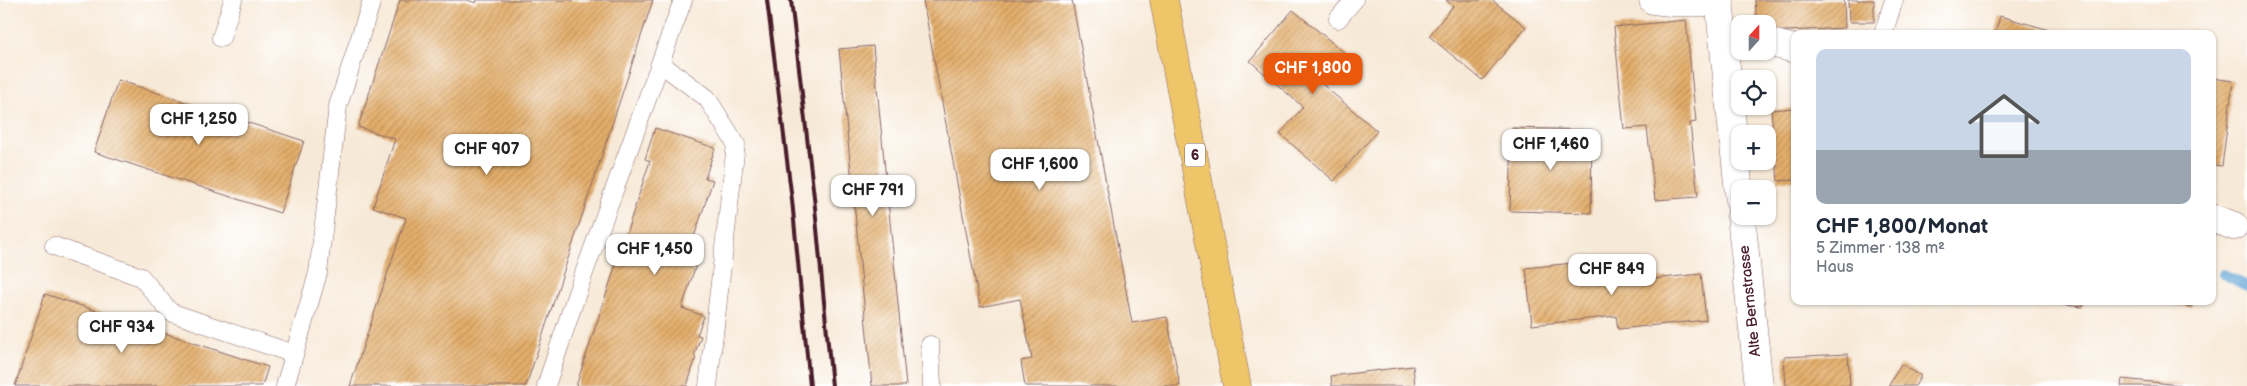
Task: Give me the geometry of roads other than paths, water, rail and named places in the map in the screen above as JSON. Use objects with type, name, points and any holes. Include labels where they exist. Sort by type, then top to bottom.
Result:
[{"type":"main road","name":"6","points":[[1164,0],[1238,386]]},
{"type":"street","points":[[1653,0],[1671,2],[1719,1],[1731,36]]},
{"type":"street","points":[[1776,44],[1791,48]]},
{"type":"street","points":[[1732,60],[1739,180]]},
{"type":"street","name":"Alte Bernstrasse","points":[[1743,225],[1759,386]]},
{"type":"lane","points":[[221,38],[233,0]]},
{"type":"lane","points":[[284,386],[318,273],[338,106],[372,0]]},
{"type":"lane","points":[[546,386],[579,287],[683,0]]},
{"type":"lane","points":[[1338,19],[1354,0]]},
{"type":"lane","points":[[1884,30],[1894,0]]},
{"type":"lane","points":[[661,64],[707,98],[736,144],[708,386]]},
{"type":"lane","points":[[54,246],[141,277],[170,312],[294,354]]},
{"type":"lane","points":[[930,345],[932,386]]},
{"type":"waterway","points":[[2223,274],[2247,286]]},
{"type":"railway","points":[[767,0],[792,200],[810,386]]},
{"type":"railway","points":[[791,0],[814,197],[832,386]]}]
